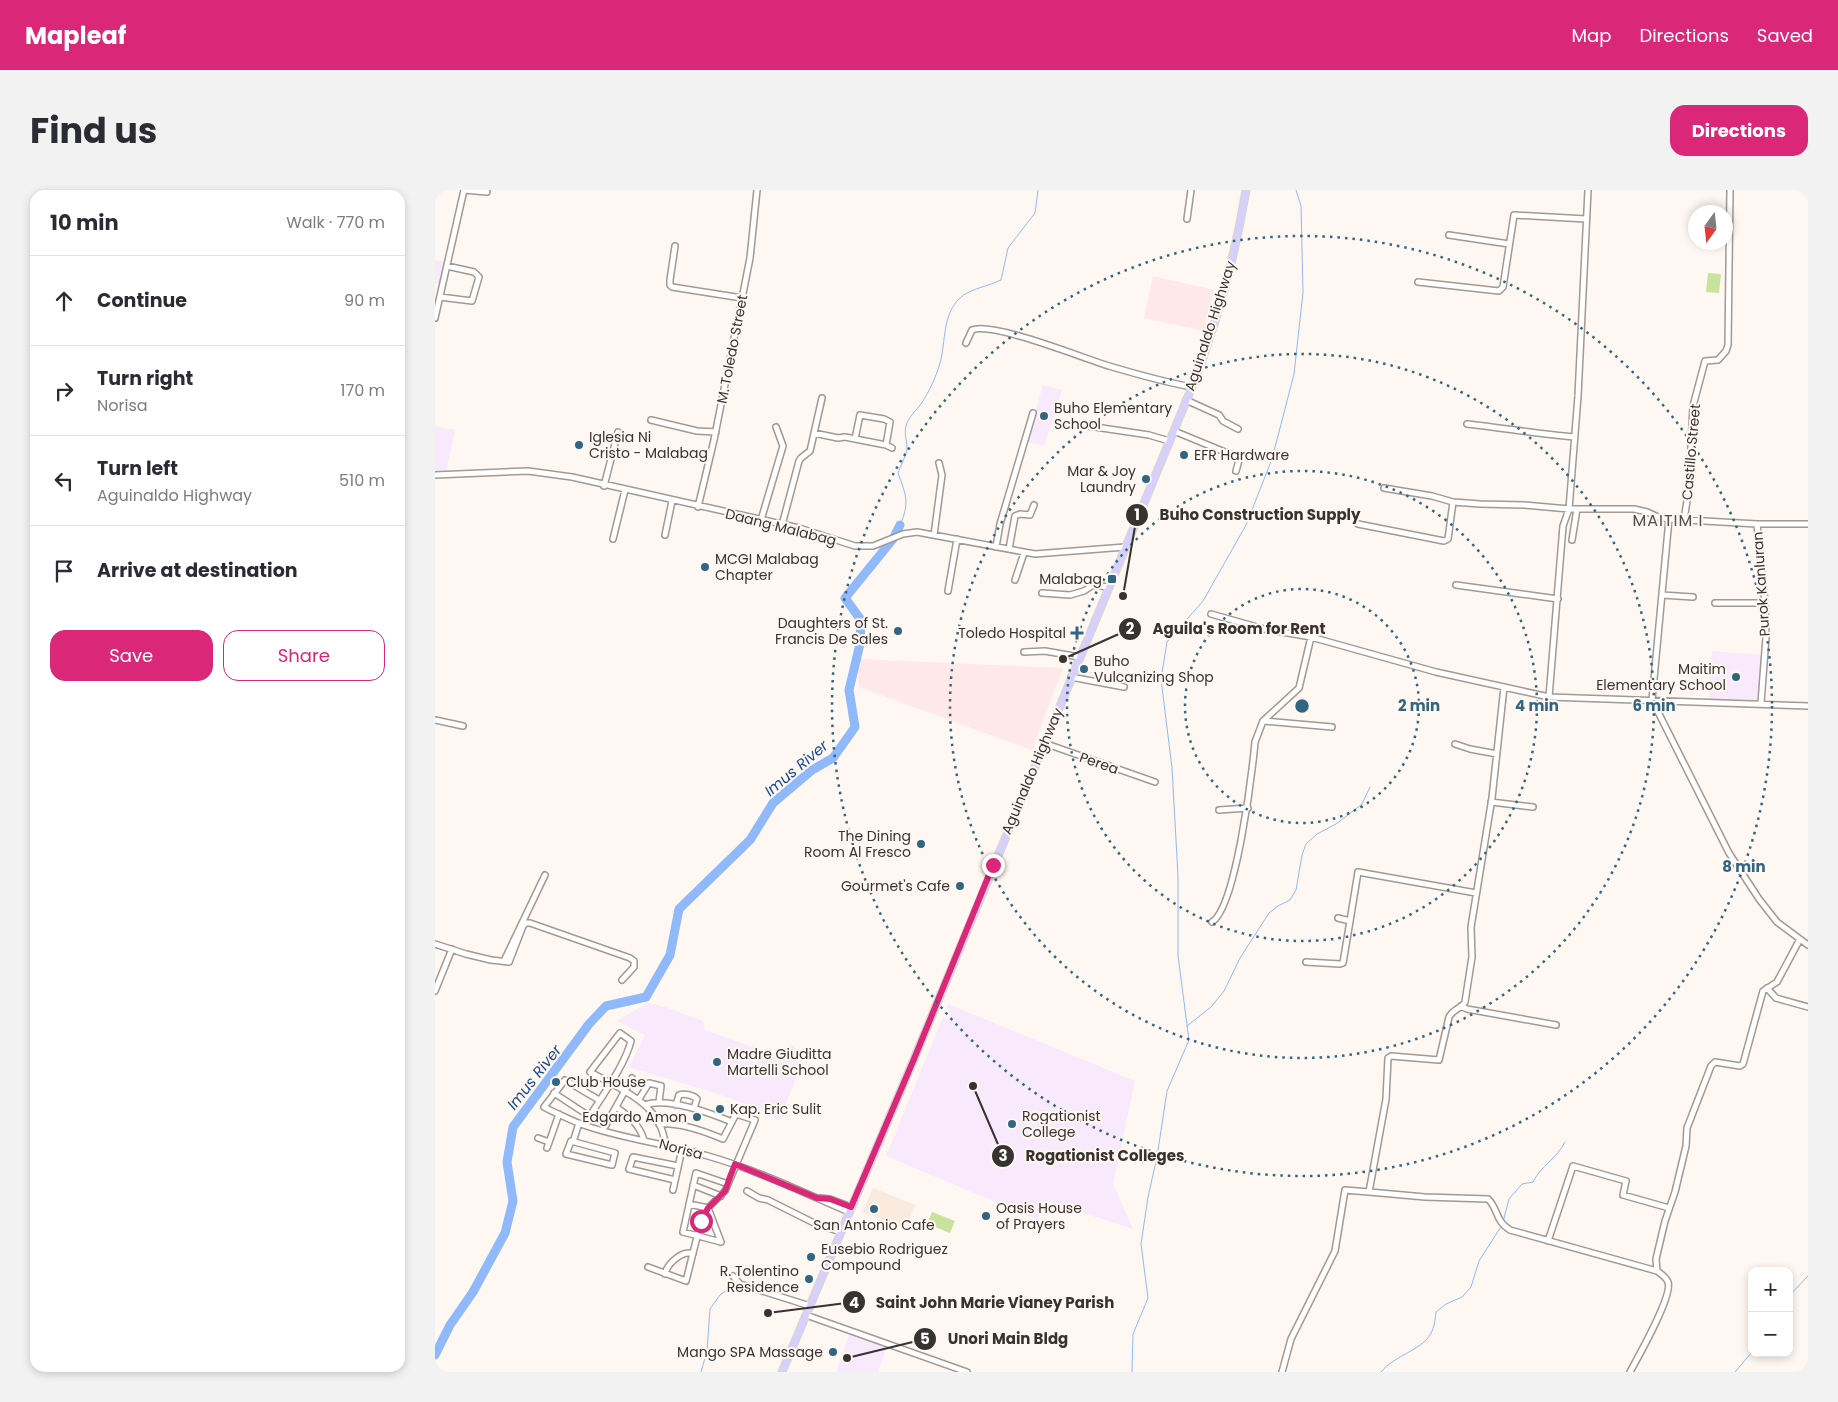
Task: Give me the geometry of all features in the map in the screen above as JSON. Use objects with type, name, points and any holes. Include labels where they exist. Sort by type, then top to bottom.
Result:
[{"type":"main road","name":"Aguinaldo Highway","points":[[782,1372],[914,1059],[1192,387],[1227,280],[1246,190]]},
{"type":"street","points":[[435,314],[464,190],[487,192]]},
{"type":"street","name":"M. Toledo Street","points":[[698,506],[716,432],[742,298],[754,231],[757,190]]},
{"type":"street","points":[[1187,218],[1191,190]]},
{"type":"street","points":[[1549,697],[1563,526],[1569,509],[1587,190]]},
{"type":"street","name":"Castillo Street","points":[[1684,520],[1689,488],[1693,406],[1705,361],[1719,360],[1727,351],[1728,346],[1731,190]]},
{"type":"street","points":[[1418,282],[1499,291],[1503,286],[1515,215],[1586,219]]},
{"type":"street","points":[[1449,235],[1509,244]]},
{"type":"street","points":[[675,246],[670,280],[672,287],[742,298]]},
{"type":"street","points":[[440,298],[472,301],[479,277],[473,272],[447,266]]},
{"type":"street","points":[[965,343],[972,330],[983,328],[1032,340],[1107,366],[1192,387]]},
{"type":"street","points":[[782,525],[799,461],[810,452],[822,398]]},
{"type":"street","points":[[1186,400],[1219,415],[1223,421],[1238,429]]},
{"type":"street","points":[[996,547],[1000,524],[1033,414]]},
{"type":"street","points":[[855,439],[860,415],[884,419],[889,420],[890,424],[886,445]]},
{"type":"street","points":[[651,420],[697,431],[716,432]]},
{"type":"street","points":[[1075,424],[1149,435],[1169,441]]},
{"type":"street","points":[[1467,424],[1574,437]]},
{"type":"street","points":[[761,520],[783,446],[776,427]]},
{"type":"street","points":[[1174,430],[1237,457],[1239,460],[1236,470]]},
{"type":"street","points":[[604,486],[618,432]]},
{"type":"street","points":[[814,433],[838,438],[845,437],[886,445],[892,448]]},
{"type":"street","points":[[934,535],[942,475],[939,463]]},
{"type":"street","name":"Daang Malabag","points":[[435,475],[528,471],[572,477],[604,486],[782,525],[855,546],[873,546],[899,536],[917,532],[1024,553],[1047,554],[1125,547]]},
{"type":"street","points":[[1384,488],[1432,496],[1453,502],[1569,509],[1634,509],[1669,519],[1757,524],[1808,524]]},
{"type":"street","points":[[613,539],[625,490]]},
{"type":"street","points":[[665,535],[672,501]]},
{"type":"street","points":[[1358,524],[1444,541],[1448,539],[1453,502]]},
{"type":"street","points":[[1009,549],[1015,516],[1020,514],[1030,515],[1034,505]]},
{"type":"street","points":[[1571,540],[1577,509]]},
{"type":"street","points":[[1669,519],[1652,700],[1729,852],[1759,899],[1777,922],[1808,944]]},
{"type":"street","name":"Purok Kanluran","points":[[1757,524],[1765,603],[1766,637],[1761,703]]},
{"type":"street","points":[[948,591],[957,539]]},
{"type":"street","points":[[1015,580],[1024,553]]},
{"type":"street","points":[[1042,593],[1065,596],[1084,592],[1093,585],[1109,587]]},
{"type":"street","points":[[1456,585],[1558,599]]},
{"type":"street","points":[[1662,595],[1693,597]]},
{"type":"street","points":[[1715,603],[1765,603]]},
{"type":"street","points":[[1211,614],[1264,628],[1311,637],[1402,664],[1549,697],[1808,706]]},
{"type":"street","points":[[1212,922],[1217,917],[1231,882],[1248,808],[1255,742],[1263,721],[1299,688],[1311,637]]},
{"type":"street","points":[[1024,652],[1045,651],[1079,657]]},
{"type":"street","points":[[1071,677],[1124,687]]},
{"type":"street","points":[[1369,1192],[1386,1099],[1388,1058],[1391,1056],[1439,1060],[1449,1017],[1451,1013],[1465,1002],[1472,957],[1471,926],[1491,802],[1504,686]]},
{"type":"street","points":[[435,720],[463,726]]},
{"type":"street","points":[[1263,721],[1332,727]]},
{"type":"street","name":"Perea","points":[[1044,742],[1155,782]]},
{"type":"street","points":[[1455,744],[1497,754]]},
{"type":"street","points":[[1491,802],[1533,807]]},
{"type":"street","points":[[1219,810],[1248,808]]},
{"type":"street","points":[[1307,962],[1340,964],[1345,960],[1358,872],[1476,893]]},
{"type":"street","points":[[505,961],[521,923],[545,875]]},
{"type":"street","points":[[1338,918],[1350,921]]},
{"type":"street","points":[[435,944],[491,960],[509,962],[523,926],[526,923],[530,923],[634,961],[634,967],[622,980]]},
{"type":"street","points":[[1657,1271],[1656,1259],[1684,1155],[1687,1128],[1711,1066],[1715,1062],[1740,1066],[1743,1064],[1761,994],[1777,982],[1800,939]]},
{"type":"street","points":[[435,991],[452,949]]},
{"type":"street","points":[[1767,988],[1779,1000],[1808,1007]]},
{"type":"street","points":[[1461,1006],[1467,1009],[1556,1025]]},
{"type":"street","points":[[573,1142],[615,1153],[611,1165],[566,1154],[581,1124],[589,1116],[599,1100],[609,1083],[628,1051],[631,1041],[620,1033],[590,1072],[609,1083],[626,1090],[639,1099],[659,1124],[665,1144]]},
{"type":"street","points":[[603,1130],[633,1078]]},
{"type":"street","points":[[589,1116],[554,1093],[567,1080],[599,1100]]},
{"type":"street","points":[[639,1099],[649,1083],[656,1084],[661,1086],[659,1102]]},
{"type":"street","name":"Norisa","points":[[554,1093],[544,1107],[581,1124],[682,1148],[735,1164],[817,1198],[830,1199],[850,1210]]},
{"type":"street","points":[[676,1105],[679,1095],[682,1094],[697,1099],[694,1108]]},
{"type":"street","points":[[645,1105],[659,1102],[694,1108],[732,1122]]},
{"type":"street","points":[[616,1107],[636,1123],[641,1130],[644,1140]]},
{"type":"street","points":[[538,1138],[548,1145],[559,1114]]},
{"type":"street","points":[[648,1268],[686,1282],[701,1221],[708,1208],[725,1191],[755,1120],[736,1114],[723,1139],[681,1126],[667,1123],[659,1124]]},
{"type":"street","points":[[673,1190],[682,1148]]},
{"type":"street","points":[[675,1180],[629,1169],[633,1157],[678,1166]]},
{"type":"street","points":[[1548,1240],[1573,1166],[1626,1181],[1623,1195],[1669,1208]]},
{"type":"street","points":[[708,1208],[721,1242],[683,1232],[696,1173],[728,1184]]},
{"type":"street","points":[[693,1185],[721,1196]]},
{"type":"street","points":[[1282,1372],[1291,1339],[1335,1251],[1345,1190],[1425,1197],[1484,1198],[1491,1201],[1503,1226],[1510,1230],[1657,1271],[1668,1282],[1669,1288],[1649,1338],[1630,1372]]},
{"type":"street","points":[[747,1191],[816,1224],[841,1232]]},
{"type":"street","points":[[689,1204],[708,1208]]},
{"type":"street","points":[[665,1274],[669,1266],[684,1252],[693,1254]]},
{"type":"street","points":[[733,1276],[740,1284],[811,1306]]},
{"type":"street","points":[[807,1316],[967,1372]]},
{"type":"shaded area","points":[[435,260],[445,262],[441,284],[435,283]]},
{"type":"shaded area","points":[[1153,276],[1214,290],[1204,331],[1144,318]]},
{"type":"shaded area","name":"Buho Elementary School","points":[[1043,385],[1062,390],[1044,446],[1027,442]]},
{"type":"shaded area","points":[[435,426],[455,430],[446,472],[435,472]]},
{"type":"shaded area","name":"Maitim Elementary School","points":[[1712,651],[1763,655],[1761,701],[1709,699]]},
{"type":"shaded area","points":[[857,659],[1063,668],[1032,750],[859,687]]},
{"type":"shaded area","name":"Madre Giuditta Martelli School","points":[[648,1003],[703,1021],[705,1030],[781,1057],[786,1056],[791,1046],[806,1053],[779,1121],[769,1112],[715,1093],[629,1067],[645,1035],[617,1021]]},
{"type":"shaded area","name":"Rogationist College","points":[[948,1004],[1135,1081],[1113,1184],[1133,1229],[1044,1200],[1038,1220],[886,1156],[943,1017],[949,1020],[951,1014],[947,1009]]},
{"type":"shaded area","points":[[873,1188],[915,1205],[905,1229],[863,1212]]},
{"type":"shaded area","points":[[850,1332],[887,1345],[878,1372],[836,1372]]},
{"type":"green space","points":[[1708,273],[1721,274],[1719,293],[1706,292]]},
{"type":"green space","points":[[932,1212],[955,1221],[950,1233],[927,1224]]},
{"type":"waterway","name":"Imus River","points":[[900,525],[905,511],[906,499],[898,473],[907,451],[906,426],[910,417],[927,394],[936,374],[942,355],[950,312],[964,295],[1001,280],[1008,248],[1035,213],[1038,190]]},
{"type":"waterway","points":[[1132,1372],[1133,1334],[1148,1298],[1141,1244],[1148,1197],[1157,1157],[1167,1091],[1189,1040],[1178,956],[1178,876],[1172,768],[1161,679],[1167,642],[1203,601],[1246,525],[1272,459],[1294,374],[1303,292],[1301,206],[1296,190]]},
{"type":"waterway","name":"Imus River","points":[[435,1355],[450,1325],[473,1292],[505,1233],[513,1201],[507,1162],[513,1127],[589,1024],[606,1006],[646,997],[670,955],[679,909],[750,840],[773,803],[812,770],[833,758],[855,727],[849,690],[860,644],[861,620],[845,598],[893,539],[900,525]]},
{"type":"waterway","points":[[1187,1026],[1211,1007],[1224,991],[1240,958],[1269,913],[1290,900],[1296,890],[1302,855],[1306,844],[1317,834],[1336,824],[1362,804],[1370,787]]},
{"type":"waterway","points":[[1503,1222],[1509,1199],[1522,1184],[1533,1182],[1565,1142]]},
{"type":"waterway","points":[[1381,1372],[1394,1361],[1423,1343],[1433,1329],[1436,1312],[1446,1304],[1462,1297],[1471,1287],[1479,1261],[1502,1225]]},
{"type":"waterway","points":[[1793,1292],[1808,1276]]},
{"type":"waterway","points":[[701,1372],[707,1351],[710,1309],[720,1295],[736,1284]]},
{"type":"waterway","points":[[1735,1372],[1748,1357]]},
{"type":"place","name":"Buho Elementary School","points":[[1044,416]]},
{"type":"place","name":"Iglesia Ni Cristo - Malabag","points":[[579,445]]},
{"type":"place","name":"EFR Hardware","points":[[1184,455]]},
{"type":"place","name":"Mar & Joy Laundry","points":[[1146,479]]},
{"type":"place","name":"MCGI Malabag Chapter","points":[[705,567]]},
{"type":"place","name":"Malabag","points":[[1112,579]]},
{"type":"place","name":"Buho Construction Supply","points":[[1123,596]]},
{"type":"place","name":"Daughters of St. Francis De Sales","points":[[898,631]]},
{"type":"place","name":"Toledo Hospital","points":[[1077,633]]},
{"type":"place","name":"Aguila's Room for Rent","points":[[1063,659]]},
{"type":"place","name":"Buho Vulcanizing Shop","points":[[1084,669]]},
{"type":"place","name":"Maitim Elementary School","points":[[1736,677]]},
{"type":"place","name":"The Dining Room Al Fresco","points":[[921,844]]},
{"type":"place","name":"Gourmet's Cafe","points":[[960,886]]},
{"type":"place","name":"Madre Giuditta Martelli School","points":[[717,1062]]},
{"type":"place","name":"Club House","points":[[556,1082]]},
{"type":"place","name":"Rogationist Colleges","points":[[973,1086]]},
{"type":"place","name":"Kap. Eric Sulit","points":[[720,1109]]},
{"type":"place","name":"Edgardo Amon","points":[[697,1117]]},
{"type":"place","name":"Rogationist College","points":[[1012,1124]]},
{"type":"place","name":"San Antonio Cafe","points":[[874,1209]]},
{"type":"place","name":"Oasis House of Prayers","points":[[986,1216]]},
{"type":"place","name":"Eusebio Rodriguez Compound","points":[[811,1257]]},
{"type":"place","name":"R. Tolentino Residence","points":[[809,1279]]},
{"type":"place","name":"Saint John Marie Vianey Parish","points":[[768,1313]]},
{"type":"place","name":"Mango SPA Massage","points":[[833,1352]]},
{"type":"place","name":"Unori Main Bldg","points":[[847,1358]]},
{"type":"district","name":"MAITIM I","points":[[1668,520]]},
{"type":"route","points":[[701,1221],[708,1208],[725,1191],[735,1164],[817,1198],[830,1199],[851,1207],[993,865]]}]
